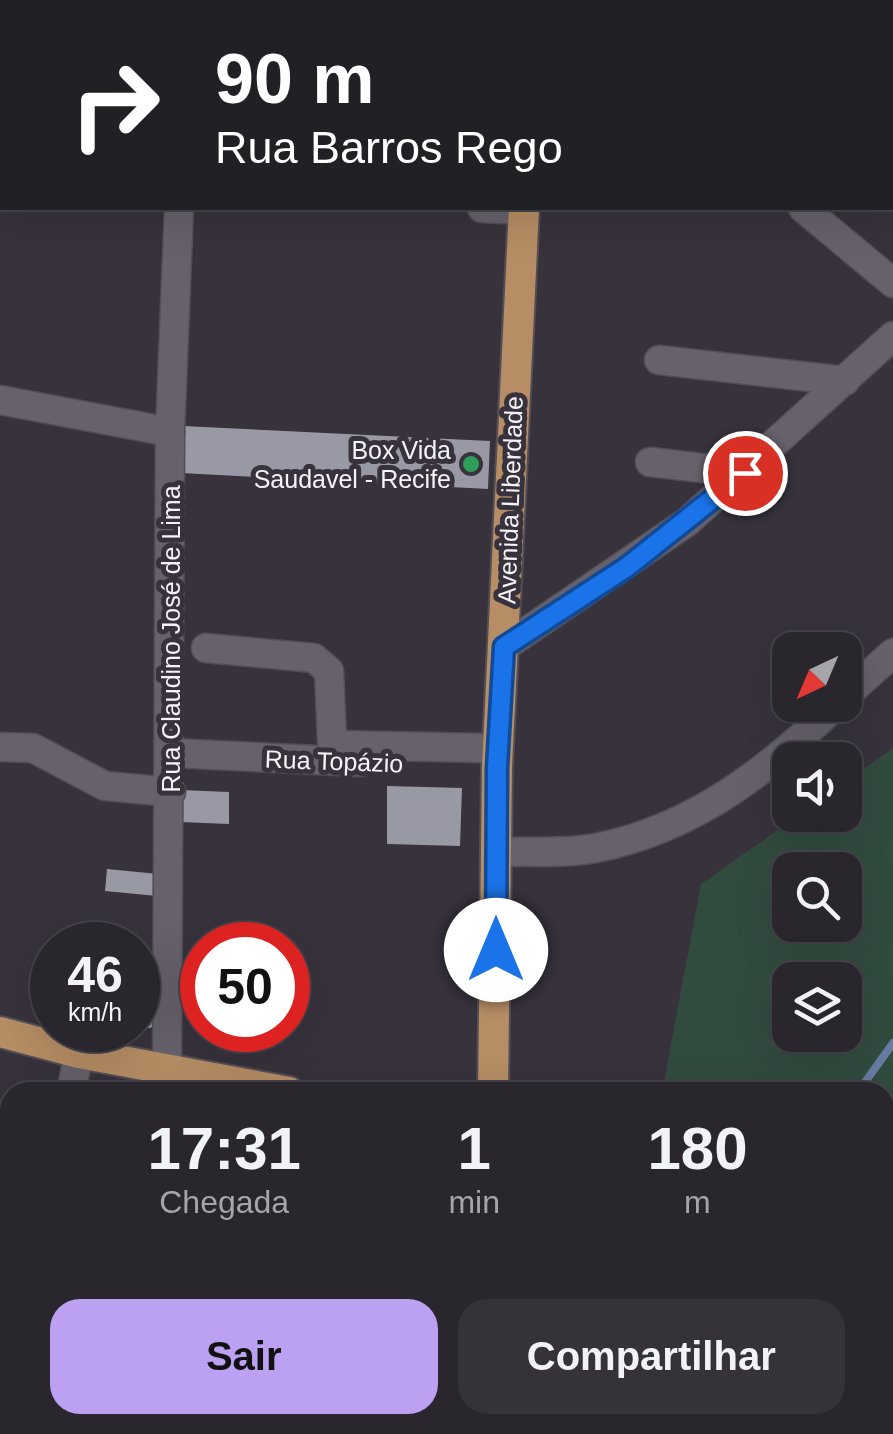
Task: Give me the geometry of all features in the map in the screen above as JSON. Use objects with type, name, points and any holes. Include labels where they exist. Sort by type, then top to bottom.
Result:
[{"type":"main road","name":"Avenida Liberdade","points":[[493,1082],[497,760],[524,210]]},
{"type":"main road","points":[[0,1032],[78,1053],[231,1082]]},
{"type":"street","name":"Rua Claudino José de Lima","points":[[168,1070],[172,753],[170,432],[179,210]]},
{"type":"street","points":[[806,210],[893,283]]},
{"type":"street","points":[[504,647],[627,567],[745,473],[893,336]]},
{"type":"street","points":[[658,360],[845,380]]},
{"type":"street","points":[[0,400],[170,432]]},
{"type":"street","points":[[650,462],[745,473]]},
{"type":"street","points":[[206,648],[314,658],[324,664],[329,672],[332,740],[337,745],[482,748],[497,760]]},
{"type":"street","points":[[862,681],[893,653]]},
{"type":"street","points":[[497,852],[592,849],[676,824],[780,759],[818,722]]},
{"type":"street","points":[[0,746],[34,748],[105,786],[171,792]]},
{"type":"street","name":"Rua Topázio","points":[[172,753],[497,760]]},
{"type":"street","points":[[72,1082],[78,1053]]},
{"type":"green space","points":[[893,748],[893,1082],[664,1082],[701,884],[775,832],[862,832],[862,770]]},
{"type":"building","points":[[183,426],[490,441],[488,489],[181,473]]},
{"type":"building","points":[[387,786],[462,788],[460,846],[387,844]]},
{"type":"building","points":[[181,790],[229,792],[229,824],[181,822]]},
{"type":"building","points":[[107,869],[158,874],[157,896],[105,891]]},
{"type":"waterway","points":[[865,1082],[893,1043]]},
{"type":"place","name":"Box Vida Saudavel - Recife","points":[[471,464]]},
{"type":"route","points":[[496,950],[497,767],[504,647],[627,567],[745,473]]}]
